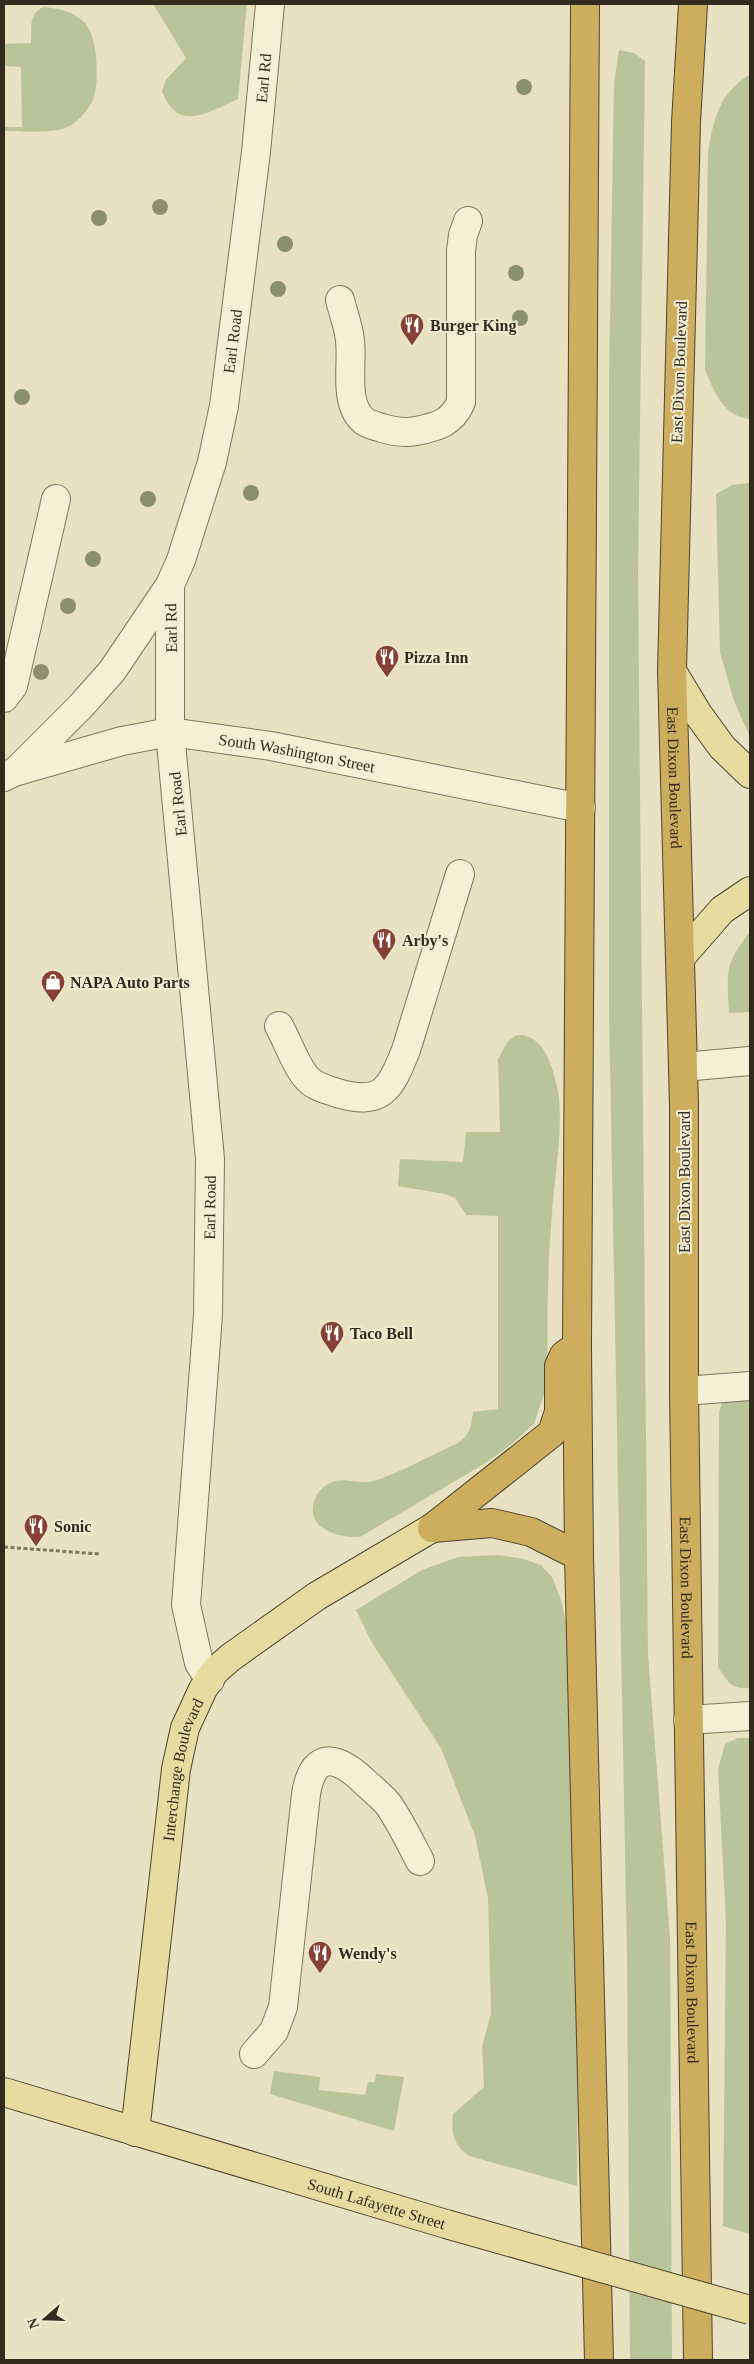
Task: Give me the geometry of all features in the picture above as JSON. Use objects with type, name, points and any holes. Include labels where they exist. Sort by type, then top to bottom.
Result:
[{"type":"highway","points":[[585,4],[577,1346],[580,1556],[599,2360]]},
{"type":"highway","name":"East Dixon Boulevard","points":[[692,4],[686,132],[672,671],[683,1067],[684,1390],[698,2360]]},
{"type":"highway","points":[[432,1528],[552,1433],[559,1412],[559,1366],[564,1355],[577,1346]]},
{"type":"highway","points":[[432,1528],[492,1523],[531,1532],[580,1556]]},
{"type":"main road","points":[[672,671],[698,714],[722,747],[750,774]]},
{"type":"main road","points":[[681,957],[722,910],[750,891]]},
{"type":"main road","name":"Interchange Boulevard","points":[[135,2132],[176,1769],[185,1728],[203,1689],[216,1671],[231,1658],[317,1596],[432,1528]]},
{"type":"main road","name":"South Lafayette Street","points":[[4,2092],[446,2224],[750,2310]]},
{"type":"street","name":"Earl Rd","points":[[256,152],[270,4]]},
{"type":"street","name":"Earl Road","points":[[190,528],[212,462],[224,406],[256,152]]},
{"type":"street","points":[[340,300],[350,340],[353,402],[356,412],[365,422],[386,429],[412,432],[437,427],[449,420],[457,412],[461,402],[461,251],[463,235],[468,221]]},
{"type":"street","points":[[4,698],[13,686],[56,499]]},
{"type":"street","name":"Earl Rd","points":[[170,732],[170,585],[181,560],[190,528]]},
{"type":"street","name":"South Washington Street","points":[[9,775],[81,706],[112,671],[170,585]]},
{"type":"street","name":"Earl Road","points":[[170,732],[210,1159],[208,1315],[186,1605],[199,1663],[210,1680]]},
{"type":"street","name":"South Washington Street","points":[[9,775],[122,741],[170,732],[271,746],[581,808]]},
{"type":"street","points":[[279,1026],[306,1077],[313,1083],[357,1098],[373,1097],[385,1090],[396,1074],[406,1050],[460,874]]},
{"type":"street","points":[[683,1067],[750,1061]]},
{"type":"street","points":[[684,1390],[750,1386]]},
{"type":"street","points":[[688,1720],[750,1716]]},
{"type":"street","points":[[254,2054],[274,2031],[283,2007],[306,1794],[308,1781],[317,1764],[323,1761],[336,1762],[352,1769],[388,1804],[420,1861]]},
{"type":"path","points":[[4,1547],[100,1554]]},
{"type":"green space","points":[[153,4],[247,4],[238,99],[205,114],[185,116],[176,112],[162,91],[166,80],[186,58]]},
{"type":"green space","points":[[43,7],[55,8],[71,13],[81,19],[89,30],[95,48],[97,70],[94,97],[91,105],[82,115],[66,128],[40,132],[5,131],[5,127],[22,127],[21,67],[4,66],[4,44],[31,43],[33,18],[35,13]]},
{"type":"green space","points":[[619,50],[634,53],[645,61],[638,572],[648,1655],[670,1938],[672,2360],[630,2360],[627,1958],[609,1013],[609,380],[614,83]]},
{"type":"green space","points":[[750,74],[750,419],[733,413],[721,402],[705,370],[708,153],[716,117],[725,98],[731,90]]},
{"type":"green space","points":[[750,483],[750,737],[734,701],[720,652],[716,494],[732,485]]},
{"type":"green space","points":[[750,932],[750,1012],[729,1013],[728,978],[731,961]]},
{"type":"green space","points":[[517,1035],[534,1039],[545,1052],[553,1070],[560,1116],[549,1256],[548,1382],[534,1424],[513,1443],[484,1464],[360,1537],[336,1534],[321,1527],[313,1515],[315,1498],[329,1483],[340,1480],[368,1482],[398,1472],[461,1441],[469,1431],[473,1412],[498,1409],[498,1216],[466,1215],[455,1198],[445,1194],[398,1186],[400,1159],[463,1162],[466,1132],[500,1132],[498,1059],[508,1041]]},
{"type":"green space","points":[[733,1395],[750,1395],[750,1688],[734,1686],[718,1667],[719,1412],[722,1403]]},
{"type":"green space","points":[[499,1555],[524,1559],[541,1565],[552,1577],[561,1600],[571,1645],[580,1733],[577,2186],[469,2156],[459,2147],[454,2138],[452,2127],[453,2114],[484,2087],[482,2047],[491,2013],[488,1898],[475,1836],[441,1748],[372,1643],[356,1610],[422,1570],[458,1557]]},
{"type":"green space","points":[[738,1738],[750,1738],[750,2234],[723,2226],[726,1923],[718,1769],[725,1744]]},
{"type":"green space","points":[[274,2071],[320,2077],[319,2090],[365,2095],[368,2082],[375,2082],[376,2074],[404,2077],[394,2131],[270,2094]]},
{"type":"place","name":"Burger King","points":[[412,346]]},
{"type":"place","name":"Pizza Inn","points":[[387,678]]},
{"type":"place","name":"Arby's","points":[[384,961]]},
{"type":"place","name":"NAPA Auto Parts","points":[[53,1003]]},
{"type":"place","name":"Taco Bell","points":[[332,1354]]},
{"type":"place","name":"Sonic","points":[[36,1547]]},
{"type":"place","name":"Wendy's","points":[[320,1974]]}]
